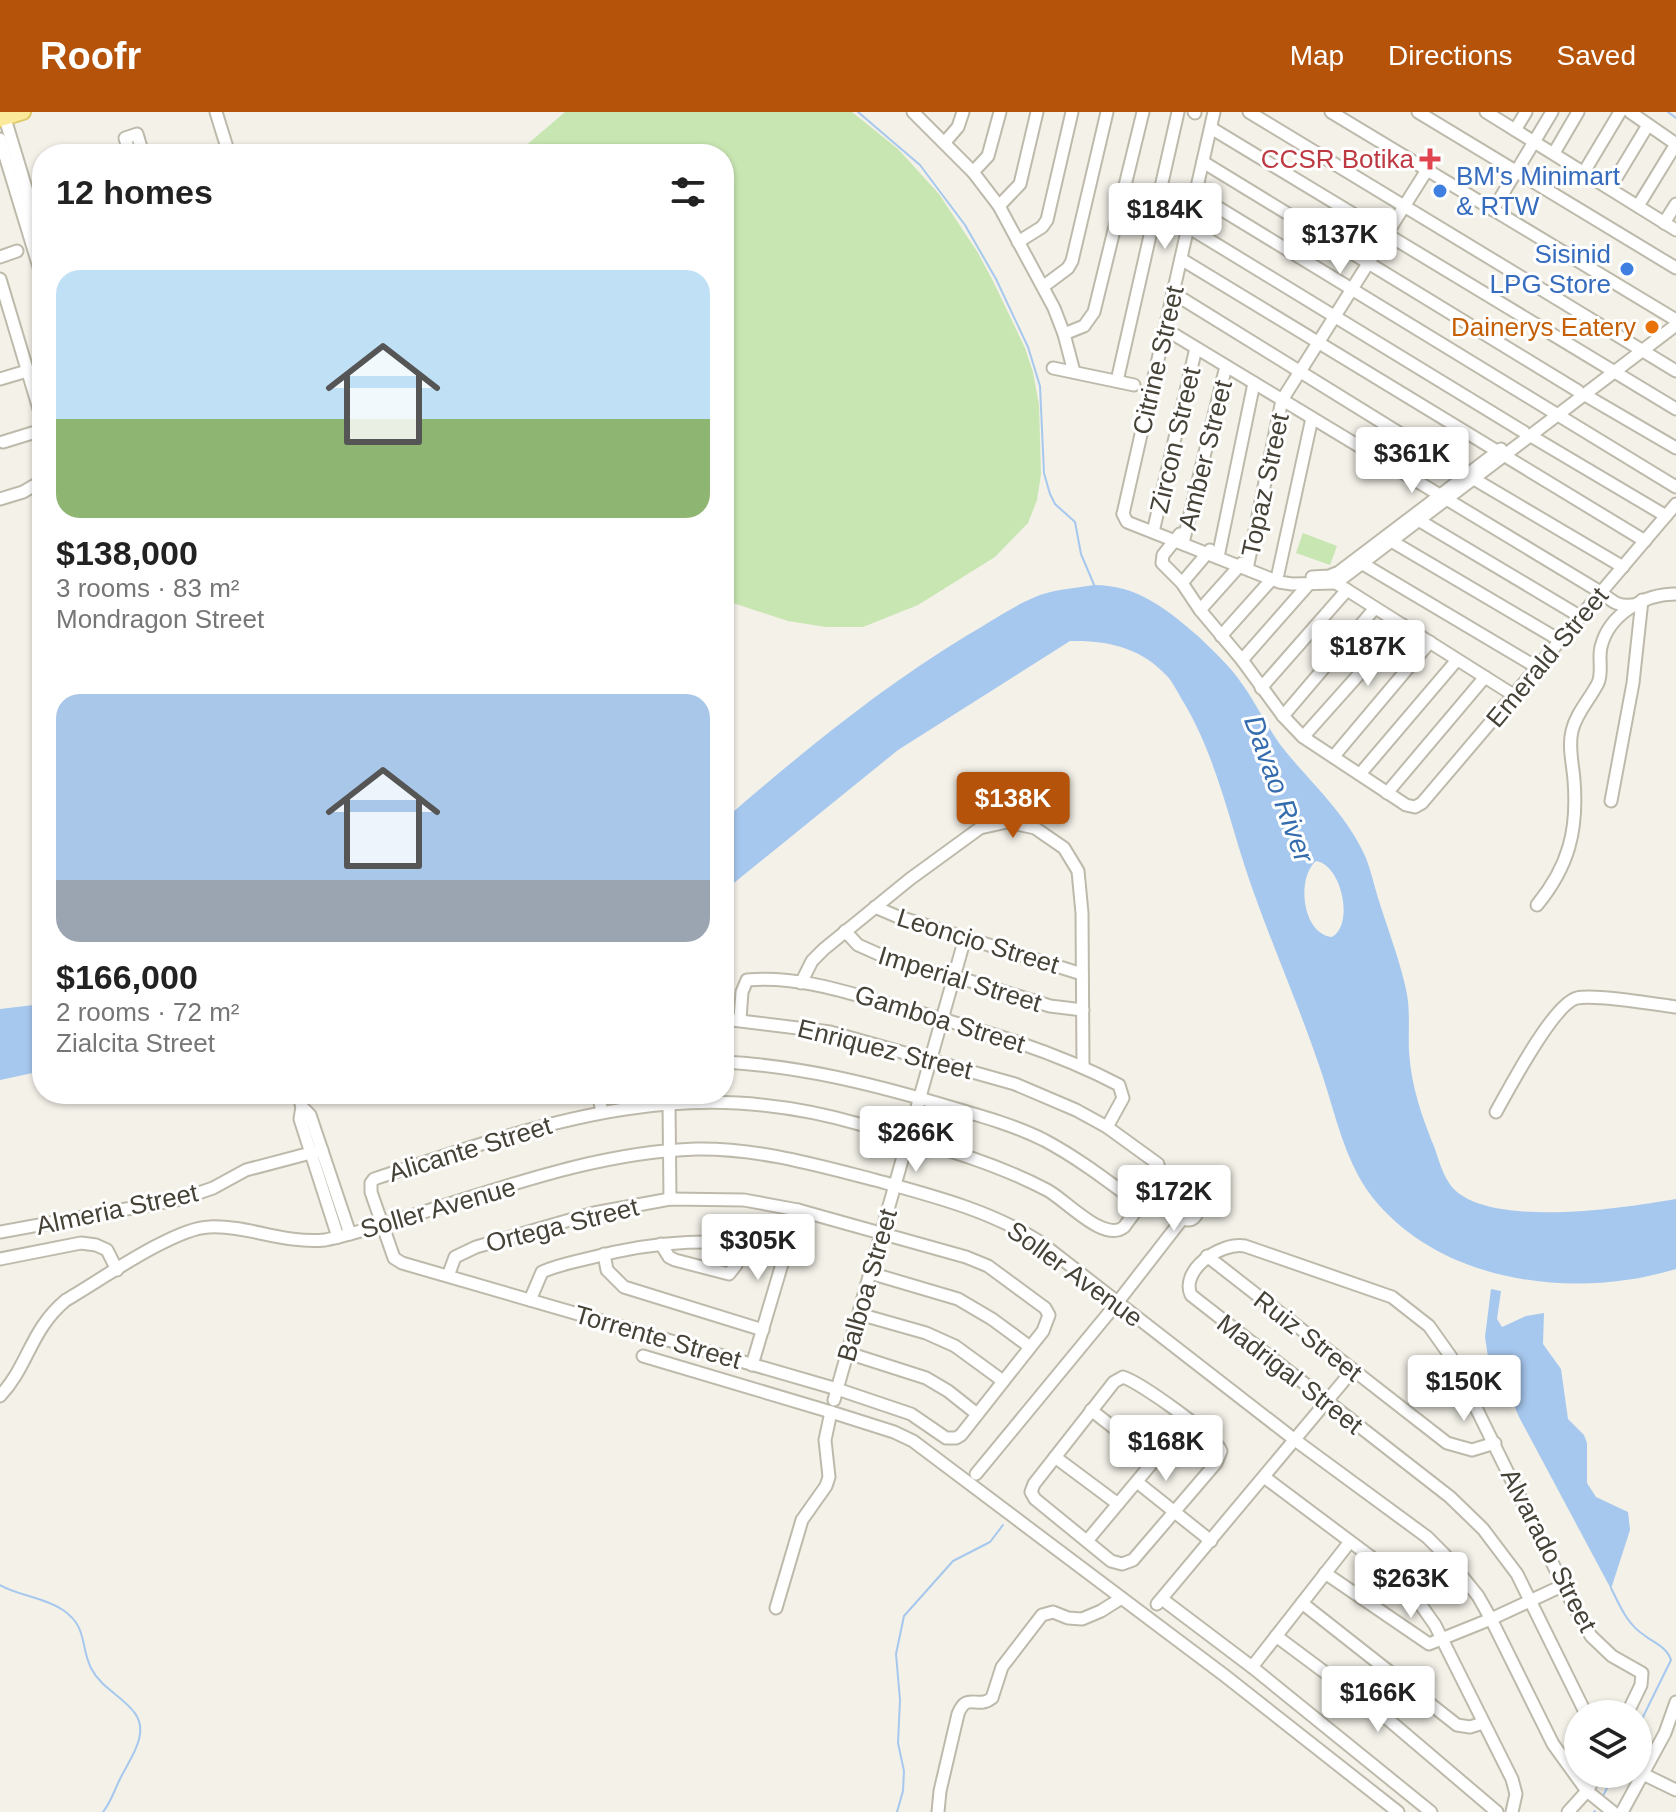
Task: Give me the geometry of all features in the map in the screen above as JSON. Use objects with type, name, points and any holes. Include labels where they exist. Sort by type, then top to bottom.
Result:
[{"type":"main road","points":[[3,116],[23,112]]},
{"type":"street","points":[[216,112],[226,144]]},
{"type":"street","points":[[945,142],[958,127],[963,112]]},
{"type":"street","points":[[973,172],[988,156],[1000,112]]},
{"type":"street","points":[[999,206],[1020,184],[1037,112]]},
{"type":"street","points":[[1018,242],[1042,227],[1047,220],[1072,112]]},
{"type":"street","points":[[1044,286],[1068,268],[1072,261],[1107,112]]},
{"type":"street","points":[[1064,334],[1084,326],[1094,312],[1143,112]]},
{"type":"street","points":[[1117,381],[1178,112]]},
{"type":"street","name":"Citrine Street","points":[[1154,528],[1123,514],[1214,112]]},
{"type":"street","points":[[1249,112],[1676,371]]},
{"type":"street","points":[[1275,577],[1334,575],[1471,477],[1676,320],[1331,112]]},
{"type":"street","points":[[1418,112],[1676,268]]},
{"type":"street","points":[[1515,130],[1526,112]]},
{"type":"street","points":[[1493,210],[1552,112]]},
{"type":"street","points":[[1554,153],[1578,112]]},
{"type":"street","points":[[1584,172],[1620,112]]},
{"type":"street","points":[[1630,112],[1676,144],[1638,206]]},
{"type":"street","points":[[1489,113],[1676,230]]},
{"type":"street","points":[[919,114],[973,172],[999,206],[1044,286],[1064,334],[1074,372]]},
{"type":"street","points":[[3,116],[32,219]]},
{"type":"street","points":[[1610,188],[1648,125]]},
{"type":"street","points":[[1211,128],[1676,409]]},
{"type":"street","points":[[127,144],[125,138],[137,134],[140,144]]},
{"type":"street","points":[[0,139],[32,225]]},
{"type":"street","points":[[1203,162],[1676,448]]},
{"type":"street","points":[[1282,400],[1427,170]]},
{"type":"street","points":[[1196,194],[1676,487]]},
{"type":"street","points":[[1664,223],[1676,204]]},
{"type":"street","points":[[1188,227],[1666,516]]},
{"type":"street","points":[[0,257],[17,251]]},
{"type":"street","points":[[1181,259],[1645,541]]},
{"type":"street","points":[[0,279],[5,313],[32,387]]},
{"type":"street","points":[[1173,293],[1623,567]]},
{"type":"street","points":[[1165,329],[1620,606],[1676,594]]},
{"type":"street","name":"Zircon Street","points":[[1154,528],[1196,348]]},
{"type":"street","name":"Amber Street","points":[[1181,538],[1226,366]]},
{"type":"street","points":[[1053,368],[1134,385]]},
{"type":"street","points":[[0,379],[27,371]]},
{"type":"street","points":[[1182,583],[1214,552],[1254,383]]},
{"type":"street","name":"Topaz Street","points":[[1245,564],[1282,400]]},
{"type":"street","points":[[1221,636],[1275,577],[1312,418]]},
{"type":"street","points":[[1,444],[32,433]]},
{"type":"street","points":[[0,499],[32,487]]},
{"type":"street","points":[[1261,688],[1341,586],[1363,564],[1420,521],[1444,497]]},
{"type":"street","name":"Emerald Street","points":[[1387,793],[1406,805],[1415,807],[1422,803],[1676,504]]},
{"type":"street","points":[[1420,521],[1581,617]]},
{"type":"street","points":[[1154,528],[1275,577],[1308,585],[1341,586],[1515,696]]},
{"type":"street","points":[[1181,538],[1161,560],[1283,716],[1303,737],[1387,793],[1485,677]]},
{"type":"street","points":[[1393,542],[1561,641]]},
{"type":"street","points":[[1200,610],[1245,564]]},
{"type":"street","points":[[1363,564],[1538,668]]},
{"type":"street","points":[[1242,660],[1308,585]]},
{"type":"street","points":[[1611,801],[1633,683],[1637,602]]},
{"type":"street","points":[[1537,905],[1561,872],[1571,842],[1576,804],[1571,732],[1598,682],[1601,646],[1605,637],[1622,614],[1637,602]]},
{"type":"street","points":[[1283,716],[1375,608]]},
{"type":"street","points":[[1303,737],[1403,625]]},
{"type":"street","points":[[1334,756],[1430,642]]},
{"type":"street","points":[[1360,774],[1457,660]]},
{"type":"street","points":[[801,983],[812,961],[845,931],[980,828],[1007,822],[1035,828],[1064,848],[1078,871],[1083,1067]]},
{"type":"street","name":"Leoncio Street","points":[[875,907],[1082,974]]},
{"type":"street","name":"Imperial Street","points":[[845,931],[858,945],[903,965],[954,976],[1050,1006],[1083,1010]]},
{"type":"street","name":"Balboa Street","points":[[776,1608],[802,1520],[829,1477],[825,1432],[965,938]]},
{"type":"street","name":"Gamboa Street","points":[[740,1019],[742,992],[747,980],[801,983],[845,991],[942,1018],[1024,1043],[1119,1085],[1123,1091],[1118,1109],[1107,1127]]},
{"type":"street","points":[[1496,1112],[1530,1053],[1569,1002],[1588,997],[1676,1007]]},
{"type":"street","name":"Enriquez Street","points":[[734,1019],[830,1032],[1029,1089],[1107,1127],[1158,1164],[1161,1173],[1157,1184],[1140,1205]]},
{"type":"street","points":[[734,1063],[822,1072],[919,1098],[1040,1138],[1070,1154],[1140,1205]]},
{"type":"street","name":"Alicante Street","points":[[734,1102],[772,1105],[855,1123],[1016,1174],[1060,1197],[1096,1226],[1114,1232],[1124,1227],[1140,1205]]},
{"type":"street","points":[[300,1104],[300,1119],[316,1152],[344,1236]]},
{"type":"street","points":[[600,1104],[602,1111]]},
{"type":"street","points":[[669,1104],[670,1199]]},
{"type":"street","name":"Alicante Street","points":[[382,1224],[370,1187],[374,1179],[555,1122],[602,1111],[669,1104]]},
{"type":"street","name":"Soller Avenue","points":[[0,1396],[16,1375],[49,1307],[180,1234],[207,1227],[297,1241],[344,1236],[594,1163],[669,1151],[721,1150],[774,1155],[895,1186],[961,1205],[1015,1227],[1040,1242],[1295,1440],[1427,1537],[1464,1577],[1491,1619],[1553,1744],[1587,1791],[1613,1812]]},
{"type":"street","name":"Almeria Street","points":[[0,1232],[181,1199],[213,1188],[246,1170],[316,1152]]},
{"type":"street","name":"Ortega Street","points":[[448,1276],[455,1257],[476,1247],[594,1213],[670,1199],[744,1200],[798,1210],[988,1266],[1045,1308],[1049,1315],[1046,1325],[1030,1347]]},
{"type":"street","points":[[752,1365],[798,1210]]},
{"type":"street","points":[[976,1474],[1183,1218]]},
{"type":"street","name":"Torrente Street","points":[[382,1224],[396,1260],[752,1365],[834,1400],[911,1414],[950,1439],[961,1435],[977,1414]]},
{"type":"street","points":[[530,1300],[542,1272],[604,1254],[708,1240],[743,1242],[786,1250]]},
{"type":"street","points":[[661,1244],[669,1257],[675,1260],[723,1274],[733,1270],[743,1242]]},
{"type":"street","points":[[0,1259],[89,1244],[107,1250],[117,1270]]},
{"type":"street","name":"Alvarado Street","points":[[1207,1256],[1226,1246],[1245,1246],[1370,1288],[1401,1302],[1429,1326],[1445,1346],[1591,1636],[1601,1647],[1640,1671],[1643,1676],[1633,1700]]},
{"type":"street","points":[[604,1254],[607,1270],[624,1287],[763,1330]]},
{"type":"street","name":"Ruiz Street","points":[[1207,1256],[1447,1443],[1472,1450],[1495,1443]]},
{"type":"street","name":"Madrigal Street","points":[[1207,1256],[1188,1284],[1191,1295],[1450,1497],[1483,1529],[1517,1574],[1532,1600],[1579,1700]]},
{"type":"street","points":[[848,1353],[926,1378],[977,1414],[1030,1347],[958,1299],[870,1273]]},
{"type":"street","points":[[859,1314],[926,1333],[955,1346],[1003,1381]]},
{"type":"street","points":[[643,1356],[834,1400],[913,1441],[1224,1675],[1398,1812]]},
{"type":"street","points":[[1352,1371],[1159,1602],[1252,1667],[1431,1812]]},
{"type":"street","points":[[1123,1377],[1134,1381],[1188,1420],[1215,1441],[1221,1451],[1216,1463],[1128,1563],[1111,1561],[1032,1497],[1034,1484],[1114,1382],[1123,1377]]},
{"type":"street","points":[[1091,1410],[1155,1460]]},
{"type":"street","points":[[1087,1541],[1188,1420]]},
{"type":"street","points":[[1055,1457],[1118,1504]]},
{"type":"street","points":[[1264,1477],[1349,1543],[1376,1560],[1406,1586],[1428,1615],[1514,1784],[1516,1794],[1512,1812]]},
{"type":"street","points":[[1137,1482],[1211,1541]]},
{"type":"street","points":[[1252,1667],[1349,1543]]},
{"type":"street","points":[[1325,1573],[1425,1642],[1433,1643],[1564,1585]]},
{"type":"street","points":[[938,1812],[958,1714],[964,1704],[967,1701],[983,1703],[992,1698],[1002,1667],[1042,1615],[1053,1612],[1082,1619],[1120,1599]]},
{"type":"street","points":[[1302,1603],[1457,1725],[1465,1727],[1483,1723]]},
{"type":"street","points":[[1276,1636],[1390,1721],[1497,1812]]},
{"type":"street","points":[[1652,1764],[1671,1736],[1676,1702]]},
{"type":"street","points":[[1652,1778],[1676,1790]]},
{"type":"street","points":[[1568,1812],[1589,1788]]},
{"type":"street","points":[[1622,1812],[1637,1788]]},
{"type":"green space","points":[[565,112],[852,112],[898,149],[939,194],[978,253],[1025,348],[1039,405],[1041,474],[1037,500],[1028,523],[995,557],[918,605],[863,627],[826,627],[788,621],[734,603],[734,144],[528,144]]},
{"type":"green space","points":[[1303,533],[1337,546],[1330,565],[1296,553]]},
{"type":"water","name":"Davao River","points":[[1094,585],[1125,589],[1176,617],[1236,675],[1280,744],[1340,815],[1368,863],[1399,963],[1409,1009],[1412,1077],[1441,1167],[1453,1188],[1477,1203],[1531,1212],[1595,1210],[1676,1199],[1676,1269],[1598,1283],[1557,1283],[1517,1278],[1478,1268],[1441,1253],[1407,1231],[1378,1204],[1358,1175],[1344,1144],[1315,1054],[1246,871],[1216,773],[1196,726],[1168,677],[1147,659],[1124,648],[1098,642],[1070,641],[898,750],[734,883],[734,811],[841,723],[934,656],[1021,604],[1060,590]],"holes":[[[1316,861],[1332,872],[1344,908],[1339,930],[1332,937],[1322,934],[1314,926],[1308,916],[1304,892],[1310,869]]]},
{"type":"water","points":[[32,1005],[32,1073],[0,1080],[0,1009]]},
{"type":"water","points":[[1491,1289],[1501,1291],[1497,1319],[1502,1327],[1526,1316],[1544,1313],[1543,1344],[1561,1369],[1568,1419],[1584,1435],[1587,1443],[1587,1483],[1596,1497],[1628,1512],[1630,1530],[1611,1589],[1519,1417],[1503,1380],[1488,1357],[1485,1337]]},
{"type":"waterway","points":[[858,112],[920,165],[965,225],[996,279],[1028,347],[1040,386],[1044,473],[1050,494],[1055,504],[1075,522],[1081,554],[1095,587]]},
{"type":"waterway","points":[[1668,112],[1676,118]]},
{"type":"waterway","points":[[897,1812],[904,1771],[898,1743],[900,1700],[896,1654],[904,1616],[953,1561],[990,1542],[1003,1525]]},
{"type":"waterway","points":[[0,1585],[48,1602],[71,1616],[80,1630],[95,1675],[129,1706],[139,1720],[137,1746],[103,1812]]},
{"type":"waterway","points":[[1611,1588],[1633,1626],[1663,1648],[1671,1660],[1651,1700]]},
{"type":"waterway","points":[[1603,1796],[1607,1788]]},
{"type":"place","name":"CCSR Botika","points":[[1430,159]]},
{"type":"place","name":"BM's Minimart & RTW","points":[[1440,191]]},
{"type":"place","name":"Sisinid LPG Store","points":[[1627,269]]},
{"type":"place","name":"Dainerys Eatery","points":[[1652,327]]}]
